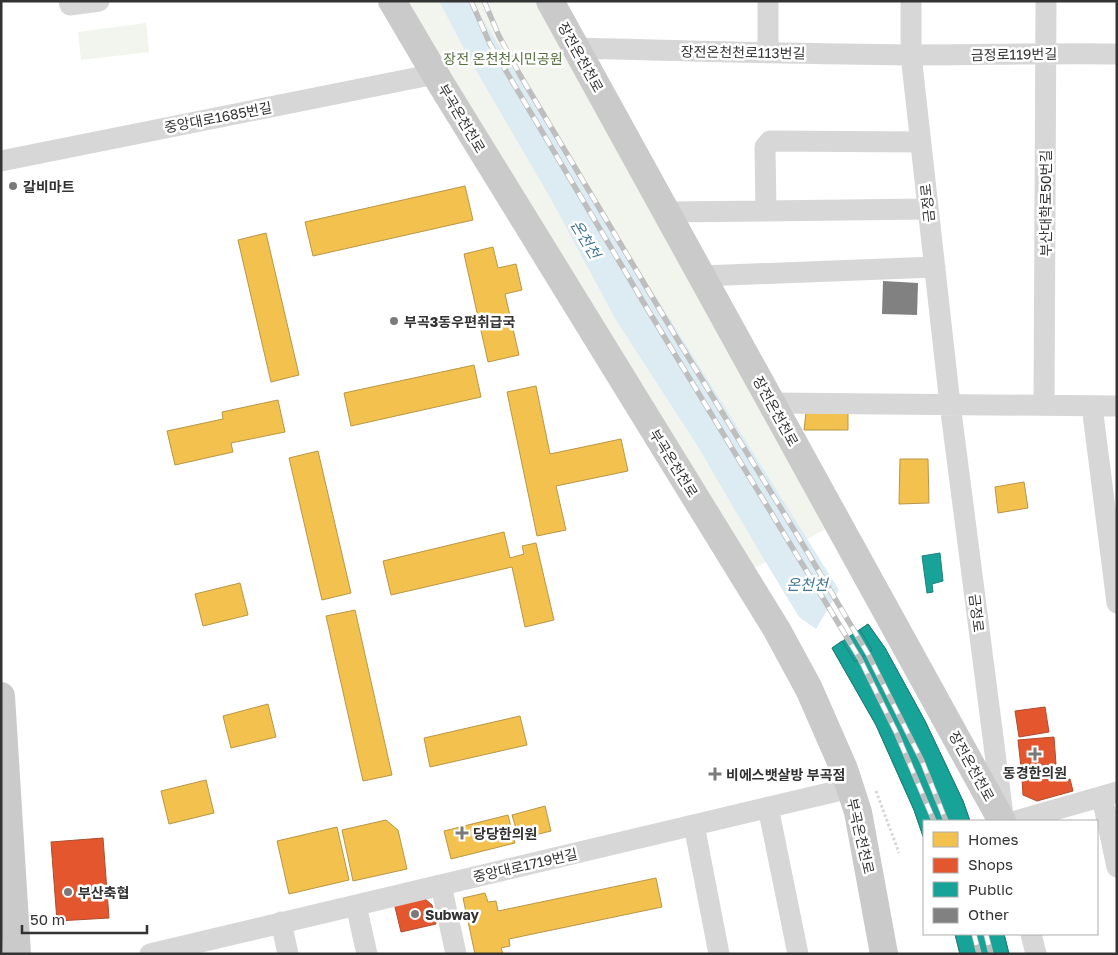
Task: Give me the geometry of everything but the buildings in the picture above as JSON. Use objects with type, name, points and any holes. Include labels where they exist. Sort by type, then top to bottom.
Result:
[{"type":"main road","name":"부곡온천천로","points":[[392,1],[777,630],[809,688],[844,769],[858,812],[884,954]]},
{"type":"main road","name":"장전온천천로","points":[[550,1],[1002,820]]},
{"type":"main road","points":[[1,696],[17,954]]},
{"type":"street","points":[[69,1],[70,5],[99,1]]},
{"type":"street","points":[[768,1],[768,53]]},
{"type":"street","name":"금정로","points":[[911,1],[911,55],[934,267],[1003,820]]},
{"type":"street","name":"부산대학로50번길","points":[[1044,405],[1046,1]]},
{"type":"street","name":"장전온천천로113번길","points":[[576,48],[911,55]]},
{"type":"street","name":"금정로119번길","points":[[911,55],[1117,54]]},
{"type":"street","name":"중앙대로1685번길","points":[[1,161],[435,74]]},
{"type":"street","points":[[766,211],[765,147],[770,141],[920,142]]},
{"type":"street","points":[[666,212],[928,209]]},
{"type":"street","points":[[702,276],[934,267]]},
{"type":"street","points":[[772,403],[1117,406]]},
{"type":"street","points":[[1092,406],[1117,602]]},
{"type":"street","name":"중앙대로1719번길","points":[[150,954],[850,788]]},
{"type":"street","points":[[1020,820],[1109,795],[1117,867]]},
{"type":"street","points":[[768,807],[798,954]]},
{"type":"street","points":[[694,825],[719,954]]},
{"type":"street","points":[[441,884],[456,954]]},
{"type":"street","points":[[356,904],[367,954]]},
{"type":"street","points":[[281,922],[288,954]]},
{"type":"street","points":[[1031,935],[1036,954]]},
{"type":"green space","name":"장전 온천천시민공원","points":[[407,1],[537,1],[831,526],[757,567],[745,568]]},
{"type":"green space","points":[[146,23],[149,52],[81,60],[78,32]]},
{"type":"water","name":"온천천","points":[[439,1],[471,1],[839,590],[816,629],[799,617],[697,445],[616,320],[552,201],[470,60]]},
{"type":"railway","points":[[471,1],[490,44],[648,310],[860,659],[896,732],[934,820]]},
{"type":"railway","points":[[484,1],[499,36],[520,75],[868,654],[922,761],[946,820]]},
{"type":"railway","points":[[974,935],[979,954]]},
{"type":"railway","points":[[986,935],[991,954]]},
{"type":"place","name":"갈비마트","points":[[13,186]]},
{"type":"place","name":"부곡3동우편취급국","points":[[394,321]]},
{"type":"place","name":"동경한의원","points":[[1035,754]]},
{"type":"place","name":"비에스뱃살방 부곡점","points":[[715,774]]},
{"type":"place","name":"당당한의원","points":[[462,833]]},
{"type":"place","name":"부산축협","points":[[68,892]]},
{"type":"place","name":"Subway","points":[[415,914]]}]
